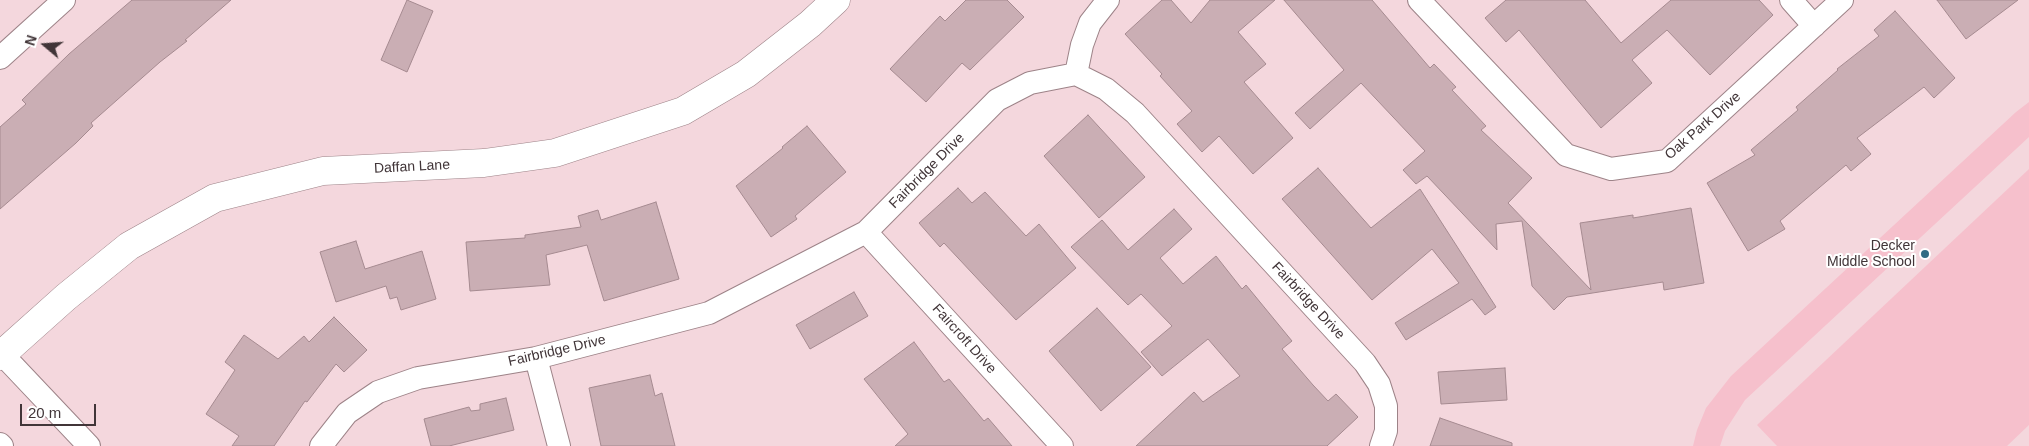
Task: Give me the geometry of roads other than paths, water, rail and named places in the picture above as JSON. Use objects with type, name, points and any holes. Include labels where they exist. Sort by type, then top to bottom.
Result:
[{"type":"street","points":[[0,58],[64,0]]},
{"type":"street","name":"Daffan Lane","points":[[1,355],[66,297],[129,246],[215,198],[323,171],[484,163],[555,153],[683,111],[746,74],[810,24],[836,0]]},
{"type":"street","points":[[1076,74],[1082,45],[1090,23],[1108,0]]},
{"type":"street","name":"Oak Park Drive","points":[[1419,0],[1566,156],[1611,169],[1667,161],[1842,0]]},
{"type":"street","points":[[1791,0],[1814,26]]},
{"type":"street","name":"Fairbridge Drive","points":[[321,446],[346,413],[378,392],[418,378],[536,358],[709,312],[866,232],[997,100],[1030,83],[1076,74],[1106,89],[1135,113],[1365,362],[1379,384],[1386,406],[1386,431],[1381,446]]},
{"type":"street","name":"Faircroft Drive","points":[[866,232],[1062,446]]},
{"type":"street","points":[[1,355],[89,446]]},
{"type":"street","points":[[536,358],[558,446]]},
{"type":"place","name":"Decker Middle School","points":[[1925,254]]}]
